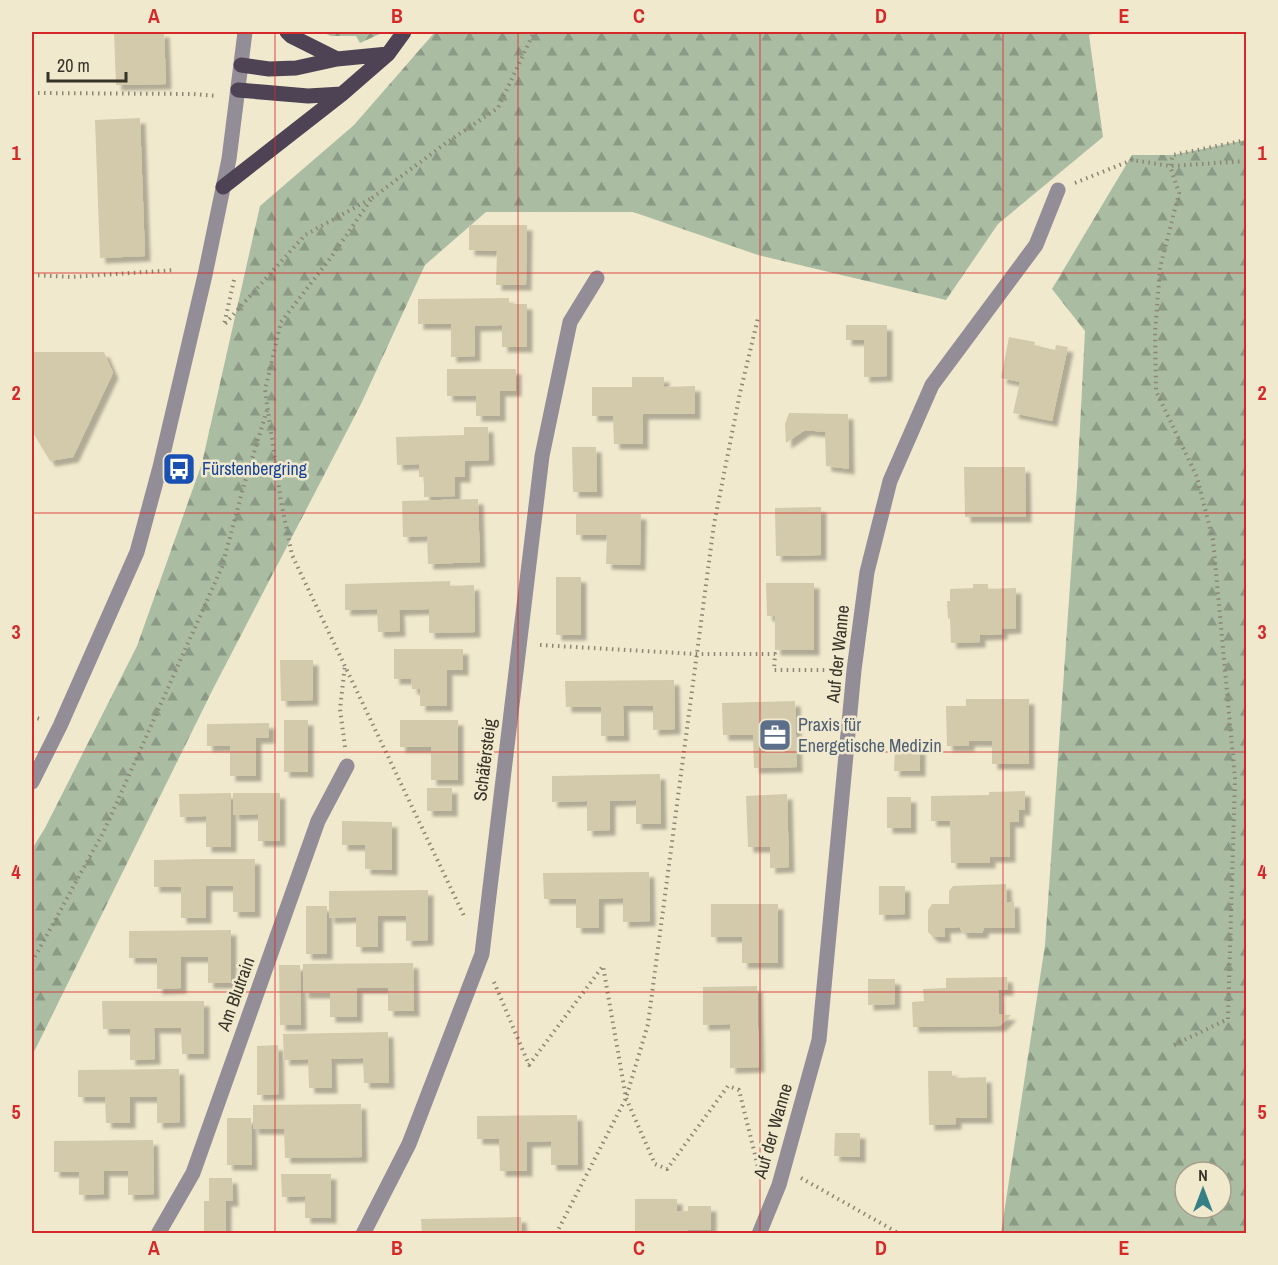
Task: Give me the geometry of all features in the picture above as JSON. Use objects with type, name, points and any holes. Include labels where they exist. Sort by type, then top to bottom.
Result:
[{"type":"main road","points":[[288,32],[291,36],[337,59]]},
{"type":"main road","points":[[223,187],[342,94],[388,54],[404,32]]},
{"type":"main road","points":[[241,65],[268,69],[296,68],[337,59],[388,54]]},
{"type":"main road","points":[[238,94],[308,96],[342,94]]},
{"type":"street","points":[[32,782],[60,726],[137,552],[178,388],[223,187],[245,32]]},
{"type":"street","name":"Auf der Wanne","points":[[759,1233],[780,1185],[819,1040],[854,670],[867,572],[890,481],[932,385],[1036,245],[1058,190]]},
{"type":"street","name":"Schäfersteig","points":[[363,1233],[409,1144],[482,954],[542,456],[570,322],[597,278]]},
{"type":"street","name":"Am Blutrain","points":[[158,1233],[193,1173],[318,821],[347,766]]},
{"type":"path","points":[[234,280],[224,325],[305,235],[372,198],[498,108],[534,32]]},
{"type":"path","points":[[32,93],[238,94]]},
{"type":"path","points":[[1174,1045],[1228,1019],[1235,778],[1213,540],[1197,477],[1156,391],[1155,333],[1160,268],[1179,194],[1170,166],[1173,155],[1246,140]]},
{"type":"path","points":[[1058,190],[1132,160],[1170,166],[1246,161]]},
{"type":"path","points":[[372,198],[332,256],[281,322],[265,390],[267,407],[281,502],[292,555],[466,922]]},
{"type":"path","points":[[32,275],[71,277],[175,270]]},
{"type":"path","points":[[556,1233],[626,1098],[648,1024],[714,524],[740,393],[758,318]]},
{"type":"path","points":[[32,962],[104,831],[222,567],[267,407]]},
{"type":"path","points":[[518,644],[696,654],[775,654],[774,670],[854,670]]},
{"type":"path","points":[[345,664],[340,709],[347,766]]},
{"type":"path","points":[[482,954],[529,1065],[603,966],[626,1098],[655,1164],[667,1169],[728,1086],[739,1090],[759,1174],[780,1185]]},
{"type":"path","points":[[784,1169],[900,1233]]},
{"type":"green space","points":[[322,32],[384,32],[360,43],[356,36],[331,36]]},
{"type":"green space","points":[[435,32],[1074,32],[1089,34],[1099,32],[1089,35],[1103,137],[998,224],[946,300],[758,255],[633,212],[486,212],[425,265],[361,404],[213,689],[32,1056],[32,849],[45,828],[137,646],[202,463],[260,206],[354,125]]},
{"type":"green space","points":[[1246,140],[1246,1233],[1001,1233],[1045,945],[1077,485],[1085,331],[1052,289],[1132,155],[1173,155]]},
{"type":"building","points":[[114,32],[164,32],[166,84],[116,85]]},
{"type":"building","points":[[140,118],[145,256],[100,258],[95,120]]},
{"type":"building","points":[[469,225],[527,225],[526,285],[496,285],[497,251],[469,250]]},
{"type":"building","points":[[509,298],[509,304],[527,304],[527,347],[502,347],[502,325],[475,326],[475,356],[451,357],[451,324],[418,324],[418,299]]},
{"type":"building","points":[[846,325],[887,325],[887,376],[864,377],[864,340],[846,340]]},
{"type":"building","points":[[1009,337],[1035,342],[1034,345],[1055,350],[1056,345],[1068,347],[1052,421],[1013,413],[1020,382],[1001,378]]},
{"type":"building","points":[[32,352],[104,352],[113,373],[73,457],[50,461],[32,431]]},
{"type":"building","points":[[447,369],[516,369],[516,391],[500,391],[500,416],[476,416],[476,396],[447,396]]},
{"type":"building","points":[[632,377],[664,377],[664,387],[695,386],[695,414],[643,414],[643,444],[614,444],[613,416],[592,416],[592,387],[632,387]]},
{"type":"building","points":[[789,413],[848,414],[849,469],[826,466],[825,432],[805,430],[786,443],[785,424]]},
{"type":"building","points":[[464,427],[488,427],[489,460],[465,461],[465,477],[455,477],[455,496],[424,497],[424,477],[419,477],[419,464],[397,465],[396,437],[464,435]]},
{"type":"building","points":[[572,447],[596,447],[597,492],[573,492]]},
{"type":"building","points":[[964,467],[1025,467],[1026,517],[965,517]]},
{"type":"building","points":[[478,499],[480,562],[428,564],[427,536],[403,537],[402,501]]},
{"type":"building","points":[[821,507],[821,555],[776,556],[775,508]]},
{"type":"building","points":[[576,514],[641,514],[640,565],[606,564],[607,535],[576,535]]},
{"type":"building","points":[[556,577],[581,577],[581,635],[556,635]]},
{"type":"building","points":[[450,581],[450,586],[474,585],[475,632],[429,633],[429,609],[399,610],[400,631],[378,632],[377,609],[345,610],[345,584]]},
{"type":"building","points":[[766,583],[814,583],[814,650],[775,650],[775,616],[767,616]]},
{"type":"building","points":[[973,584],[988,584],[988,589],[1016,588],[1016,628],[1002,629],[1002,634],[980,635],[980,642],[951,643],[947,601],[950,601],[950,589],[973,588]]},
{"type":"building","points":[[394,649],[463,649],[463,670],[447,670],[447,706],[420,706],[420,689],[412,689],[411,679],[394,679]]},
{"type":"building","points":[[280,660],[313,660],[313,700],[281,701]]},
{"type":"building","points":[[674,680],[675,729],[653,730],[653,706],[623,706],[624,736],[601,736],[601,707],[566,707],[565,681]]},
{"type":"building","points":[[966,699],[1029,699],[1029,764],[992,764],[992,741],[969,741],[969,746],[947,746],[946,706],[966,706]]},
{"type":"building","name":"Praxis für Energetische Medizin","points":[[795,701],[797,767],[754,768],[753,735],[723,735],[722,703]]},
{"type":"building","points":[[284,720],[308,720],[308,772],[284,772]]},
{"type":"building","points":[[400,720],[458,720],[458,780],[431,780],[431,747],[400,747]]},
{"type":"building","points":[[269,723],[269,738],[256,738],[256,776],[230,776],[230,746],[207,746],[207,724]]},
{"type":"building","points":[[895,748],[920,748],[920,771],[894,771]]},
{"type":"building","points":[[660,774],[661,824],[636,824],[636,800],[610,801],[610,830],[587,831],[587,801],[552,802],[552,776]]},
{"type":"building","points":[[427,788],[452,788],[452,811],[427,811]]},
{"type":"building","points":[[1025,791],[1025,810],[1019,810],[1019,822],[1010,822],[1010,857],[990,857],[990,863],[951,863],[950,821],[931,821],[931,796],[989,795],[989,792]]},
{"type":"building","points":[[231,793],[231,847],[206,847],[206,816],[180,817],[179,794]]},
{"type":"building","points":[[233,793],[280,793],[280,841],[258,841],[258,814],[233,815]]},
{"type":"building","points":[[787,794],[789,867],[770,868],[770,847],[748,847],[746,796]]},
{"type":"building","points":[[887,797],[911,797],[911,828],[887,828]]},
{"type":"building","points":[[342,821],[392,822],[392,870],[365,869],[365,845],[342,845]]},
{"type":"building","points":[[255,859],[255,912],[233,912],[233,886],[206,886],[206,918],[181,918],[181,887],[154,887],[154,860]]},
{"type":"building","points":[[649,872],[650,921],[623,922],[623,898],[599,899],[599,928],[576,928],[576,899],[544,899],[543,873]]},
{"type":"building","points":[[1006,884],[1007,902],[1014,902],[1015,928],[984,928],[982,933],[962,933],[960,927],[945,928],[945,937],[933,937],[928,932],[928,910],[932,904],[949,904],[949,891],[953,886]]},
{"type":"building","points":[[879,886],[905,886],[905,914],[879,915]]},
{"type":"building","points":[[428,890],[428,940],[406,941],[406,916],[378,916],[378,947],[356,947],[356,917],[329,918],[329,891]]},
{"type":"building","points":[[711,904],[778,904],[778,963],[742,963],[742,937],[711,937]]},
{"type":"building","points":[[306,906],[327,906],[327,954],[306,954]]},
{"type":"building","points":[[231,930],[231,983],[208,983],[208,957],[181,957],[181,988],[157,989],[157,958],[129,958],[129,931]]},
{"type":"building","points":[[413,963],[414,1011],[388,1011],[388,988],[357,988],[357,1017],[330,1017],[330,993],[303,993],[303,964]]},
{"type":"building","points":[[279,965],[300,965],[301,1025],[280,1025]]},
{"type":"building","points":[[1007,977],[1008,990],[998,990],[999,1014],[1011,1015],[1000,1026],[913,1027],[912,1002],[924,1001],[923,989],[946,988],[946,978]]},
{"type":"building","points":[[868,979],[895,979],[895,1004],[868,1005]]},
{"type":"building","points":[[757,986],[759,1067],[730,1068],[730,1024],[703,1025],[703,987]]},
{"type":"building","points":[[102,1001],[204,1001],[204,1054],[182,1054],[181,1028],[154,1028],[155,1059],[130,1060],[130,1029],[103,1029]]},
{"type":"building","points":[[388,1032],[389,1083],[364,1083],[363,1058],[331,1059],[332,1088],[309,1088],[308,1059],[284,1060],[283,1034]]},
{"type":"building","points":[[278,1045],[279,1094],[257,1095],[257,1046]]},
{"type":"building","points":[[179,1069],[180,1122],[157,1123],[157,1097],[130,1097],[130,1123],[106,1123],[105,1097],[78,1097],[78,1070]]},
{"type":"building","points":[[928,1071],[952,1071],[952,1078],[986,1077],[987,1118],[956,1118],[956,1124],[929,1125]]},
{"type":"building","points":[[361,1104],[362,1157],[285,1158],[284,1129],[253,1129],[253,1105]]},
{"type":"building","points":[[577,1115],[578,1165],[551,1165],[551,1141],[527,1142],[527,1171],[500,1171],[499,1139],[477,1139],[477,1116]]},
{"type":"building","points":[[227,1118],[251,1118],[252,1165],[227,1165]]},
{"type":"building","points":[[835,1133],[860,1133],[860,1157],[834,1156]]},
{"type":"building","points":[[153,1140],[154,1194],[128,1195],[128,1171],[104,1171],[104,1194],[79,1195],[79,1172],[54,1172],[54,1141]]},
{"type":"building","points":[[281,1174],[331,1174],[331,1218],[305,1218],[305,1196],[282,1197]]},
{"type":"building","points":[[209,1178],[232,1178],[233,1201],[226,1201],[226,1234],[204,1234],[204,1201],[209,1201]]},
{"type":"building","points":[[635,1199],[677,1199],[677,1211],[688,1211],[688,1206],[711,1206],[711,1230],[688,1230],[688,1234],[635,1234]]},
{"type":"building","points":[[521,1217],[522,1234],[422,1234],[421,1219]]},
{"type":"place","name":"Fürstenbergring","points":[[179,469]]},
{"type":"place","name":"Praxis für Energetische Medizin","points":[[775,735]]}]
